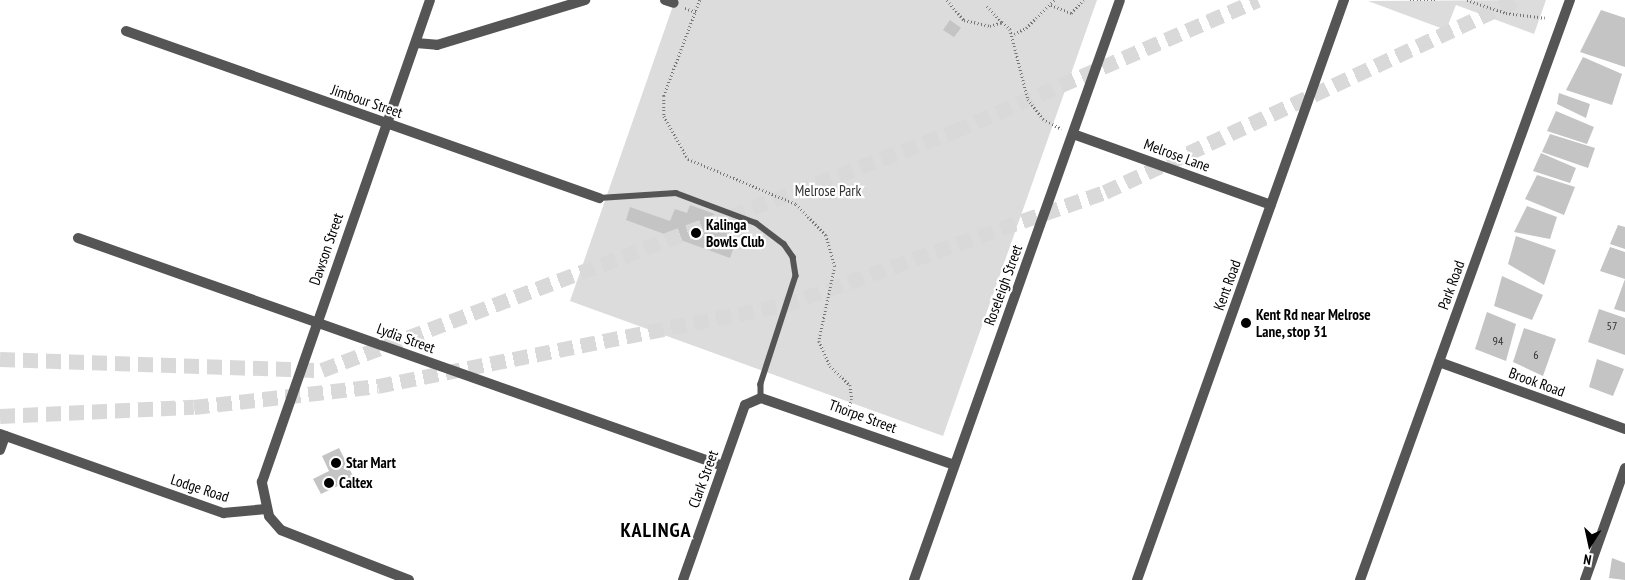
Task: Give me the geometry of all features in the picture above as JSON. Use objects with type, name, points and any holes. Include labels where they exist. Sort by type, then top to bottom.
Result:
[{"type":"street","name":"Dawson Street","points":[[266,509],[262,482],[268,455],[430,0]]},
{"type":"street","points":[[416,42],[437,45],[585,0]]},
{"type":"street","name":"Roseleigh Street","points":[[914,580],[1120,0]]},
{"type":"street","name":"Kent Road","points":[[1137,580],[1344,0]]},
{"type":"street","name":"Park Road","points":[[1360,580],[1570,0]]},
{"type":"street","name":"Jimbour Street","points":[[126,31],[598,198]]},
{"type":"street","name":"Melrose Lane","points":[[1072,134],[1271,205]]},
{"type":"street","name":"Lydia Street","points":[[78,238],[723,466]]},
{"type":"street","name":"Brook Road","points":[[1439,362],[1625,429]]},
{"type":"street","name":"Thorpe Street","points":[[761,398],[954,464]]},
{"type":"street","name":"Clark Street","points":[[683,580],[745,405],[761,398]]},
{"type":"street","points":[[0,450],[2,435]]},
{"type":"street","name":"Lodge Road","points":[[2,435],[223,513],[266,509]]},
{"type":"street","points":[[1585,580],[1625,468]]},
{"type":"street","points":[[266,509],[281,530],[312,545],[409,580]]},
{"type":"lane","points":[[598,198],[676,193],[756,223],[784,244],[793,257],[796,276],[761,384],[761,398]]},
{"type":"path","points":[[700,0],[664,96],[664,116],[688,159],[796,204],[826,235],[835,266],[819,341],[830,366],[852,393],[843,425]]},
{"type":"path","points":[[947,0],[964,20],[990,26],[1002,22]]},
{"type":"path","points":[[1014,34],[1051,5],[1054,0]]},
{"type":"path","points":[[1051,5],[1071,13],[1084,0]]},
{"type":"path","points":[[1410,0],[1437,0]]},
{"type":"path","points":[[1467,0],[1506,14],[1544,18]]},
{"type":"path","points":[[987,6],[1014,34],[1028,99],[1043,119],[1072,134]]},
{"type":"green space","name":"Melrose Park","points":[[675,0],[1097,0],[943,436],[570,301]]},
{"type":"green space","points":[[1546,0],[1534,34],[1456,5],[1446,30],[1368,1]]},
{"type":"building","points":[[1601,10],[1625,18],[1625,67],[1580,52]]},
{"type":"building","points":[[950,20],[961,28],[954,37],[943,30]]},
{"type":"building","points":[[1583,57],[1622,74],[1612,105],[1566,90]]},
{"type":"building","points":[[1559,93],[1590,104],[1586,118],[1557,104]]},
{"type":"building","points":[[1556,111],[1594,127],[1587,144],[1547,131]]},
{"type":"building","points":[[1550,134],[1595,148],[1588,168],[1542,152]]},
{"type":"building","points":[[1541,153],[1576,168],[1570,183],[1533,171]]},
{"type":"building","points":[[1537,175],[1575,187],[1564,215],[1525,199]]},
{"type":"building","name":"Kalinga Bowls Club","points":[[690,205],[734,221],[725,244],[734,247],[730,258],[626,220],[630,207],[670,221],[675,209],[687,213]]},
{"type":"building","points":[[1527,206],[1557,217],[1550,239],[1514,232]]},
{"type":"building","points":[[1618,225],[1625,227],[1625,249],[1610,244]]},
{"type":"building","points":[[1516,236],[1556,250],[1544,285],[1508,264]]},
{"type":"building","points":[[1610,247],[1625,252],[1625,279],[1600,271]]},
{"type":"building","points":[[1502,276],[1543,295],[1532,320],[1494,306]]},
{"type":"building","points":[[1625,279],[1625,312],[1614,309]]},
{"type":"building","points":[[1599,309],[1625,318],[1625,355],[1588,342]]},
{"type":"building","points":[[1487,312],[1516,324],[1506,361],[1475,349]]},
{"type":"building","points":[[1524,328],[1556,339],[1543,376],[1513,362]]},
{"type":"building","points":[[1597,359],[1624,369],[1613,396],[1589,387]]},
{"type":"building","name":"Star Mart","points":[[339,448],[354,478],[321,494],[313,479],[329,471],[322,456]]},
{"type":"building","points":[[1612,558],[1625,563],[1625,580],[1609,578]]},
{"type":"tunnel","points":[[0,359],[322,370],[955,131],[1258,0]]},
{"type":"tunnel","points":[[0,416],[194,407],[378,386],[784,305],[1105,192],[1516,0]]},
{"type":"place","name":"Kalinga Bowls Club","points":[[696,233]]},
{"type":"place","name":"Kent Rd near Melrose Lane, stop 31","points":[[1246,323]]},
{"type":"place","name":"Star Mart","points":[[336,463]]},
{"type":"place","name":"Caltex","points":[[329,483]]},
{"type":"district","name":"KALINGA","points":[[656,530]]}]
